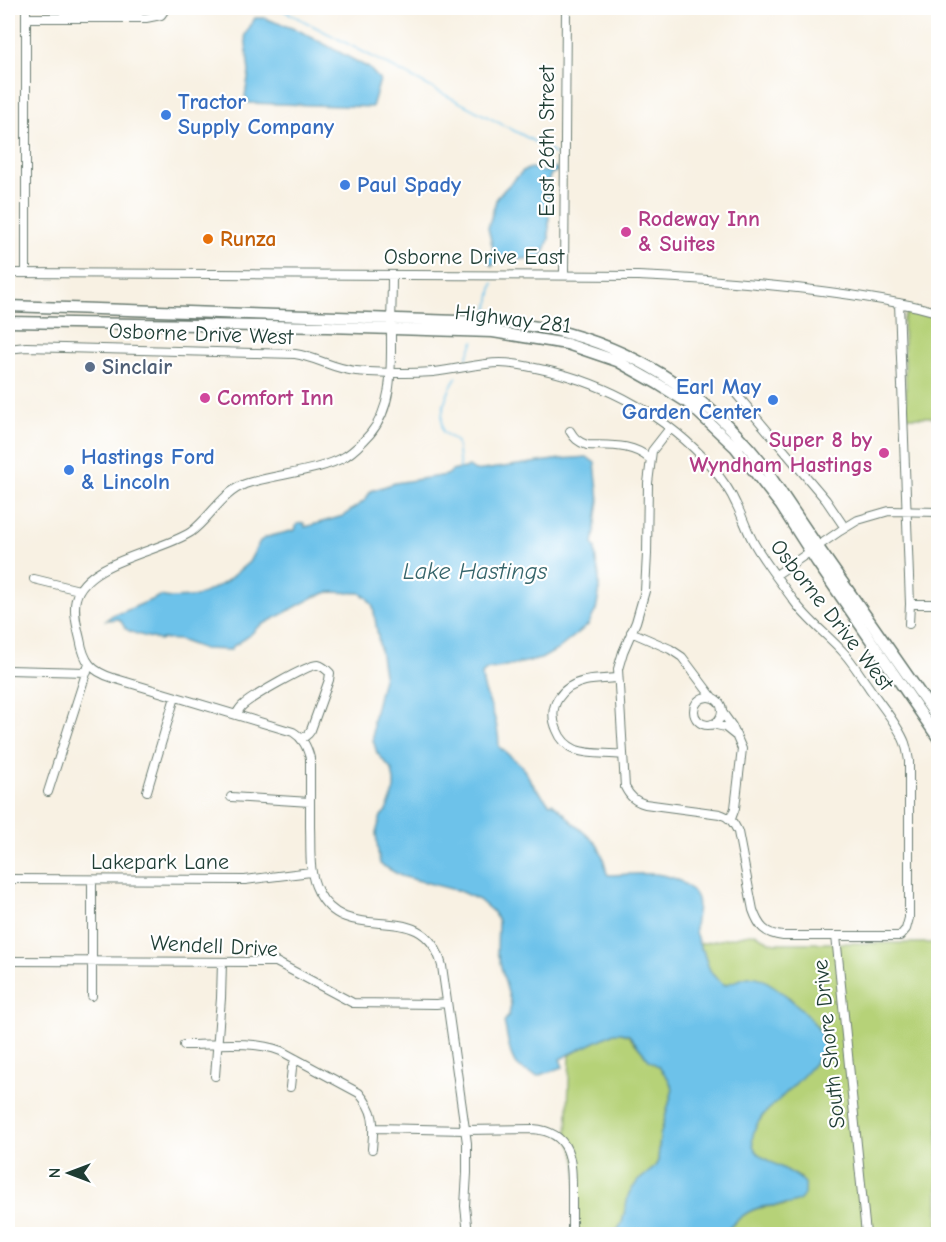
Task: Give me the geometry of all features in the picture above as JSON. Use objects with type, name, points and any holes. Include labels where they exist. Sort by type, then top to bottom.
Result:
[{"type":"highway","name":"Highway 281","points":[[8,306],[391,324],[493,332],[567,344],[593,352],[638,372],[688,403],[735,447],[939,718]]},
{"type":"highway","name":"Highway 281","points":[[8,322],[328,327],[391,324]]},
{"type":"highway","name":"Highway 281","points":[[814,549],[939,738]]},
{"type":"street","points":[[26,8],[26,273]]},
{"type":"street","points":[[26,18],[146,18],[161,15],[166,8]]},
{"type":"street","name":"East 26th Street","points":[[564,276],[566,8]]},
{"type":"street","name":"Osborne Drive East","points":[[8,273],[638,276],[726,281],[802,289],[899,303],[939,312]]},
{"type":"street","points":[[48,792],[88,668],[75,612],[76,596],[79,590],[98,572],[189,534],[235,489],[325,464],[347,455],[370,434],[382,416],[387,396],[390,372],[392,275]]},
{"type":"street","points":[[899,303],[909,624]]},
{"type":"street","name":"Osborne Drive West","points":[[8,349],[26,347],[295,354],[310,357],[335,368],[390,372],[432,372],[500,363],[536,368],[585,381],[610,391],[639,407],[670,428],[699,453],[722,480],[754,544],[801,610],[845,654],[904,742],[909,761],[909,919],[906,929],[900,936],[836,936]]},
{"type":"street","points":[[732,388],[826,500],[845,528]]},
{"type":"street","points":[[631,632],[682,657],[712,697],[719,702],[722,712],[732,726],[741,749],[741,756],[735,808],[731,819],[720,814],[645,804],[633,799],[625,787],[618,678],[620,660],[631,632],[636,622],[645,591],[650,459],[652,451],[670,428]]},
{"type":"street","points":[[570,431],[580,443],[631,447],[650,459]]},
{"type":"street","points":[[776,575],[858,520],[889,512],[939,512]]},
{"type":"street","points":[[34,579],[79,590]]},
{"type":"street","points":[[910,604],[939,604]]},
{"type":"street","points":[[236,714],[242,706],[302,669],[319,665],[330,673],[329,680],[311,730],[302,739]]},
{"type":"street","points":[[8,670],[88,668],[103,675],[293,732],[302,739],[310,758],[311,872],[318,893],[329,907],[345,917],[363,922],[409,927],[425,935],[436,948],[465,1130],[467,1173],[465,1206],[468,1234]]},
{"type":"street","points":[[696,677],[699,694],[694,709],[696,717],[704,724],[725,727],[737,736]]},
{"type":"street","points":[[618,678],[585,681],[567,689],[555,702],[553,719],[558,733],[569,746],[576,750],[622,755]]},
{"type":"street","points":[[147,791],[175,697]]},
{"type":"street","points":[[698,701],[705,697],[712,697]]},
{"type":"street","points":[[712,724],[718,720],[722,712]]},
{"type":"street","points":[[231,797],[310,802]]},
{"type":"street","name":"South Shore Drive","points":[[731,819],[738,832],[753,910],[762,927],[776,935],[836,936],[866,1234]]},
{"type":"street","name":"Lakepark Lane","points":[[8,879],[246,880],[311,872]]},
{"type":"street","points":[[92,880],[92,996]]},
{"type":"street","name":"Wendell Drive","points":[[8,961],[276,962],[353,1003],[446,1003]]},
{"type":"street","points":[[215,1076],[222,962]]},
{"type":"street","points":[[184,1045],[258,1045],[281,1051],[358,1093],[368,1103],[372,1115],[374,1128],[372,1149]]},
{"type":"street","points":[[290,1087],[292,1068],[296,1059]]},
{"type":"street","points":[[374,1128],[540,1130],[554,1135],[561,1140],[569,1152],[572,1166],[572,1234]]},
{"type":"green space","points":[[908,312],[938,316],[938,417],[907,417],[903,320]]},
{"type":"green space","points":[[755,933],[769,942],[778,943],[938,943],[938,1234],[724,1234],[737,1220],[751,1211],[758,1208],[785,1206],[801,1178],[760,1156],[752,1143],[753,1133],[765,1113],[799,1079],[822,1034],[789,997],[725,985],[717,980],[709,969],[699,944]]},
{"type":"green space","points":[[614,1033],[628,1035],[649,1060],[659,1067],[673,1089],[660,1136],[658,1161],[654,1168],[638,1181],[626,1205],[622,1223],[615,1234],[577,1234],[577,1165],[574,1151],[567,1137],[570,1055]]},
{"type":"water","points":[[255,18],[264,18],[300,31],[369,68],[380,80],[372,107],[249,103],[245,96],[249,72],[245,35]]},
{"type":"water","points":[[555,167],[558,171],[551,174],[549,179],[549,239],[545,251],[540,257],[516,260],[501,256],[492,266],[488,261],[493,249],[488,228],[497,197],[523,171],[531,168],[544,172]]},
{"type":"water","name":"Lake Hastings","points":[[587,457],[595,463],[599,500],[593,544],[599,574],[596,610],[588,625],[557,650],[541,659],[486,670],[482,674],[483,683],[496,722],[499,747],[521,765],[534,786],[550,804],[552,803],[564,813],[597,844],[607,874],[659,874],[686,885],[697,899],[695,933],[708,966],[716,978],[725,985],[748,977],[764,980],[798,1006],[818,1028],[823,1038],[824,1047],[821,1054],[807,1072],[763,1115],[754,1130],[752,1142],[763,1157],[805,1183],[802,1198],[789,1204],[765,1206],[748,1212],[724,1234],[615,1234],[622,1223],[629,1193],[658,1161],[660,1136],[673,1089],[668,1078],[649,1060],[629,1035],[621,1033],[614,1033],[560,1059],[563,1067],[537,1076],[519,1067],[510,1052],[504,1022],[509,1015],[511,1004],[497,952],[498,921],[493,912],[479,900],[459,891],[401,876],[380,864],[376,833],[381,816],[391,800],[394,781],[392,770],[377,753],[373,740],[373,720],[384,674],[373,606],[367,598],[360,593],[329,592],[314,597],[258,627],[231,650],[204,649],[179,640],[160,640],[128,630],[119,619],[106,620],[114,614],[160,596],[195,597],[208,591],[224,583],[249,562],[260,541],[295,530],[297,524],[304,523],[305,527],[343,516],[365,500],[371,491],[395,483],[447,475],[452,471],[469,467],[475,471]]},
{"type":"waterway","points":[[279,8],[528,138],[556,155]]},
{"type":"waterway","points":[[488,310],[493,283]]},
{"type":"waterway","points":[[467,357],[474,341]]},
{"type":"waterway","points":[[457,377],[444,404],[442,425],[443,432],[457,442],[460,469]]},
{"type":"place","name":"Tractor Supply Company","points":[[166,115]]},
{"type":"place","name":"Paul Spady","points":[[345,185]]},
{"type":"place","name":"Rodeway Inn & Suites","points":[[626,232]]},
{"type":"place","name":"Runza","points":[[208,239]]},
{"type":"place","name":"Sinclair","points":[[90,367]]},
{"type":"place","name":"Comfort Inn","points":[[205,398]]},
{"type":"place","name":"Earl May Garden Center","points":[[773,400]]},
{"type":"place","name":"Super 8 by Wyndham Hastings","points":[[884,453]]},
{"type":"place","name":"Hastings Ford & Lincoln","points":[[69,470]]}]
